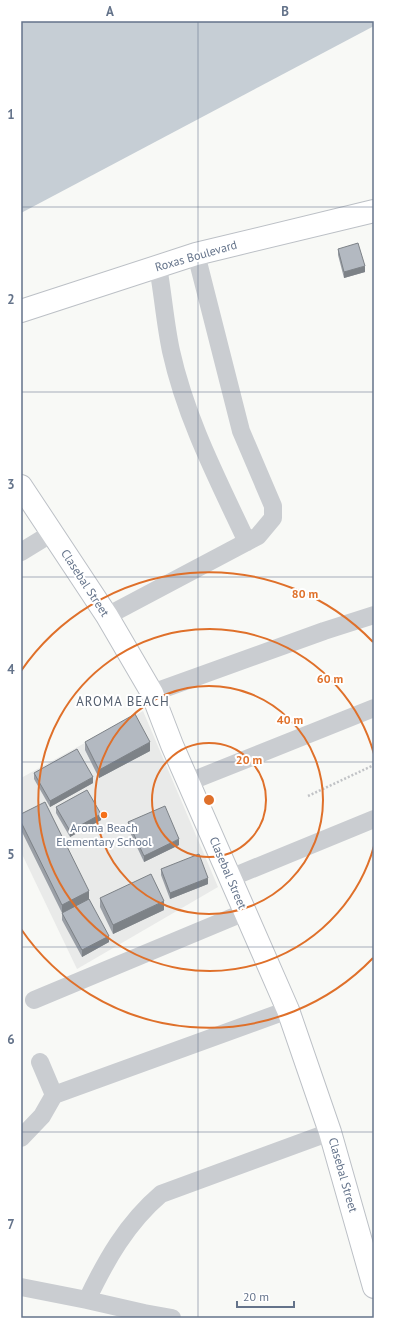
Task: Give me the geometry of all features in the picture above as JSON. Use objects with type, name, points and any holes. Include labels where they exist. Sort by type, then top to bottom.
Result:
[{"type":"street","name":"Roxas Boulevard","points":[[21,311],[196,254],[374,211]]},
{"type":"street","points":[[107,616],[258,536],[271,523],[273,518],[273,506],[241,431],[196,254]]},
{"type":"street","points":[[158,267],[171,350],[184,398],[198,439],[247,542]]},
{"type":"street","name":"Clasebal Street","points":[[21,486],[107,616],[152,693],[172,745],[288,1010],[330,1132],[374,1287]]},
{"type":"street","points":[[21,552],[52,533]]},
{"type":"street","points":[[152,693],[324,631],[374,615]]},
{"type":"street","points":[[189,782],[374,708]]},
{"type":"street","points":[[230,878],[374,819]]},
{"type":"street","points":[[34,1000],[245,912]]},
{"type":"street","points":[[21,1138],[42,1116],[54,1095],[288,1010]]},
{"type":"street","points":[[40,1062],[54,1095]]},
{"type":"street","points":[[87,1300],[105,1263],[145,1208],[161,1194],[330,1132]]},
{"type":"street","points":[[21,1286],[87,1300],[140,1315],[172,1318]]},
{"type":"path","points":[[308,796],[374,765]]},
{"type":"shaded area","points":[[21,21],[374,21],[374,26],[21,213]]},
{"type":"shaded area","name":"Aroma Beach Elementary School","points":[[143,711],[218,887],[77,969],[21,852],[21,778]]},
{"type":"building","points":[[358,243],[365,266],[344,272],[338,249]]},
{"type":"building","points":[[135,714],[150,742],[99,770],[85,742]]},
{"type":"building","points":[[77,749],[93,777],[50,801],[34,773]]},
{"type":"building","points":[[87,790],[101,814],[70,831],[56,807]]},
{"type":"building","points":[[45,802],[89,891],[62,905],[21,822],[21,814]]},
{"type":"building","points":[[165,806],[179,839],[144,856],[128,822]]},
{"type":"building","points":[[199,854],[208,878],[170,893],[161,869]]},
{"type":"building","points":[[151,874],[164,901],[113,925],[100,898]]},
{"type":"building","points":[[89,899],[109,936],[82,950],[62,913]]},
{"type":"place","name":"Aroma Beach Elementary School","points":[[104,815]]},
{"type":"district","name":"AROMA BEACH","points":[[123,701]]}]
